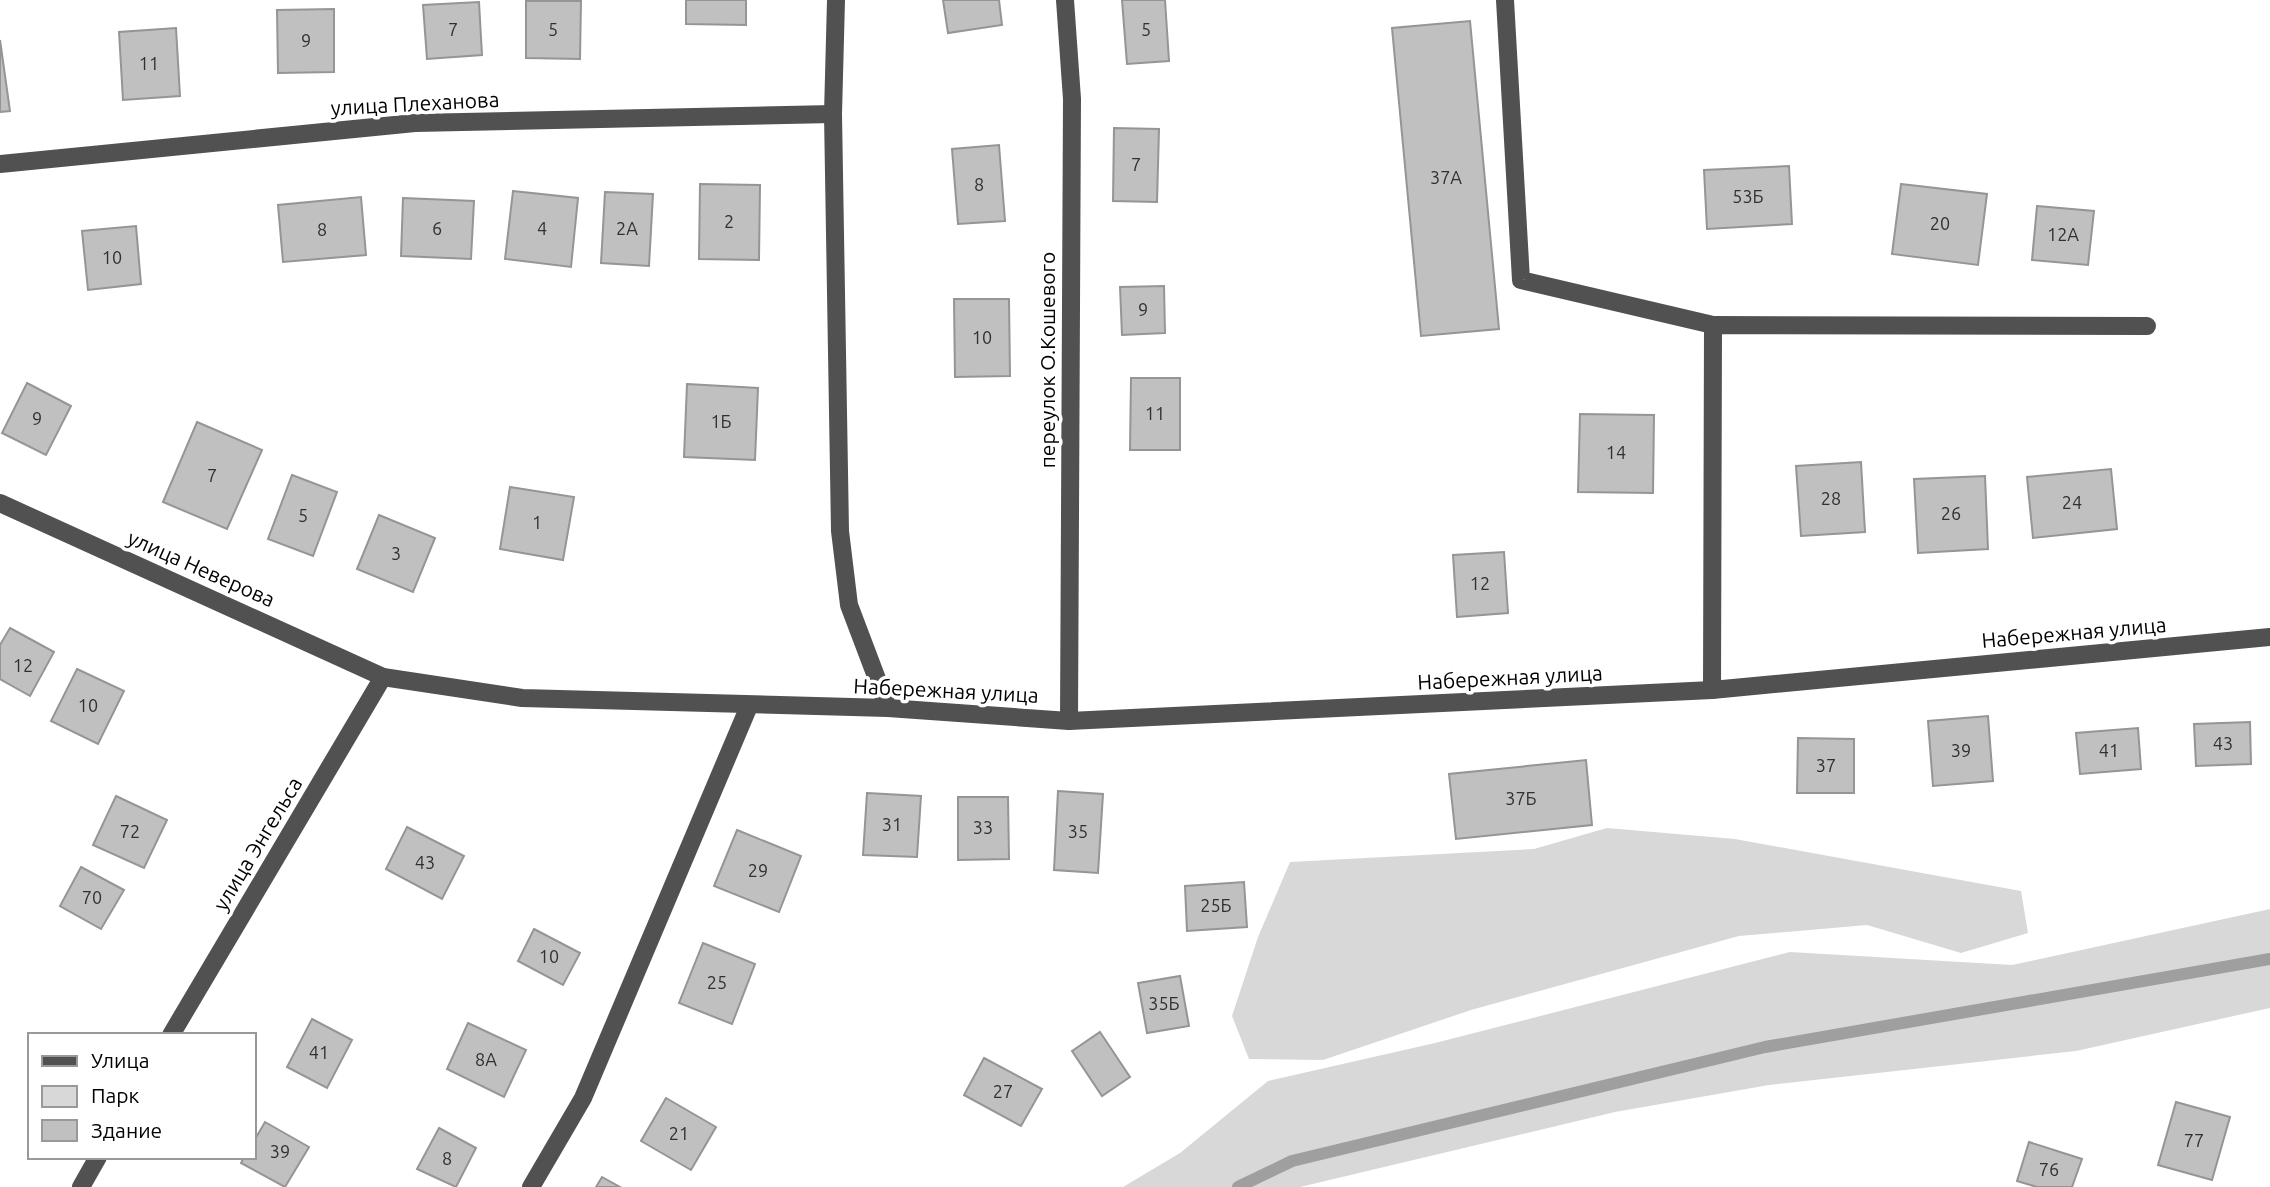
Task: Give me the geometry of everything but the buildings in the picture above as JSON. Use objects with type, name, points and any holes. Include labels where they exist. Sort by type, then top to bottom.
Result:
[{"type":"street","points":[[836,0],[833,114],[840,531],[849,605],[888,708]]},
{"type":"street","name":"переулок О.Кошевого","points":[[1065,0],[1072,99],[1069,721]]},
{"type":"street","points":[[1505,0],[1521,281],[1713,325],[2147,326]]},
{"type":"street","name":"улица Плеханова","points":[[0,164],[415,123],[833,114]]},
{"type":"street","points":[[1712,690],[1713,325]]},
{"type":"street","name":"улица Неверова","points":[[0,503],[383,677]]},
{"type":"street","name":"Набережная улица","points":[[383,677],[522,698],[888,708],[1069,721],[1712,690],[2270,638]]},
{"type":"street","name":"улица Энгельса","points":[[172,1033],[383,677]]},
{"type":"street","points":[[531,1187],[583,1098],[749,706]]},
{"type":"street","points":[[81,1187],[98,1159]]},
{"type":"green space","points":[[1607,828],[1735,839],[2021,891],[2028,933],[1961,953],[1867,925],[1739,936],[1471,1010],[1323,1060],[1249,1059],[1232,1016],[1258,937],[1290,862],[1534,849]]},
{"type":"green space","points":[[2270,909],[2270,1008],[2076,1051],[1769,1085],[1615,1112],[1300,1187],[1123,1187],[1180,1153],[1268,1081],[1435,1043],[1790,952],[2012,965]]},
{"type":"waterway","points":[[1238,1187],[1292,1161],[1765,1047],[2270,959]]}]
